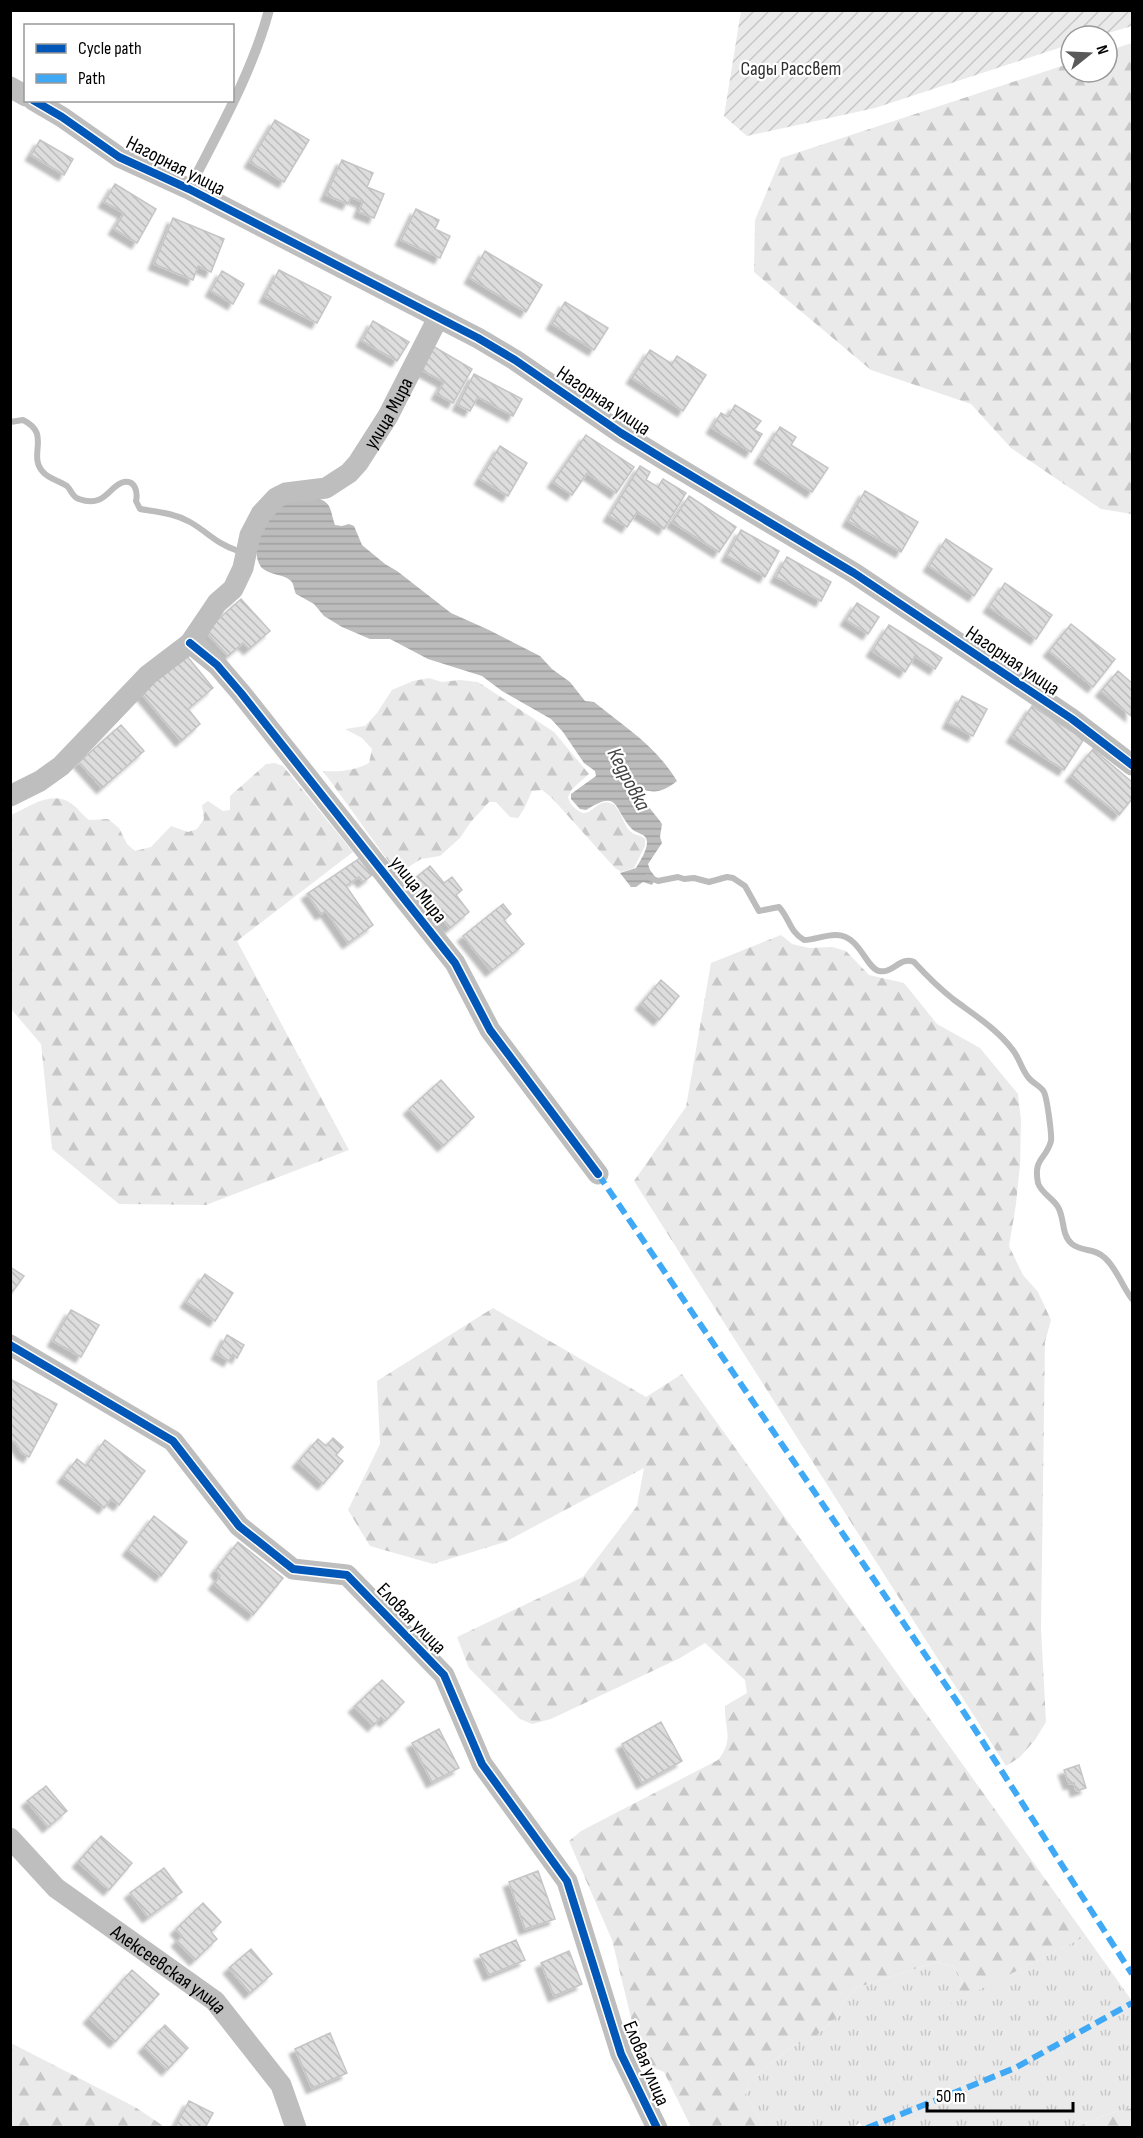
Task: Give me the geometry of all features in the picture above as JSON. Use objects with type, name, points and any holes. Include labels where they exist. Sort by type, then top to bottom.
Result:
[{"type":"street","points":[[10,87],[24,95]]},
{"type":"street","name":"Нагорная улица","points":[[36,102],[119,157],[189,189],[478,338],[515,360],[629,438],[854,573],[1072,719],[1132,764]]},
{"type":"street","name":"улица Мира","points":[[10,796],[40,781],[61,766],[148,675],[190,643],[217,603],[232,589],[243,568],[250,535],[261,514],[276,498],[286,493],[326,488],[349,473],[358,463],[388,416],[438,318]]},
{"type":"street","name":"улица Мира","points":[[190,643],[217,665],[241,693],[455,963],[490,1030],[598,1174]]},
{"type":"street","name":"Еловая улица","points":[[10,1346],[173,1441],[239,1526],[292,1569],[347,1575],[444,1675],[482,1764],[567,1881],[621,2054],[657,2127]]},
{"type":"street","name":"Алексеевская улица","points":[[10,1838],[56,1888],[214,2001],[281,2085],[296,2127]]},
{"type":"lane","points":[[234,97],[263,33],[269,10]]},
{"type":"lane","points":[[189,189],[232,102]]},
{"type":"green space","name":"Сады Рассвет","points":[[1132,10],[1132,26],[1119,30],[1119,24],[1059,24],[1059,48],[875,108],[747,136],[724,116],[741,11]]},
{"type":"green space","points":[[1132,43],[1132,514],[1101,509],[1011,448],[971,404],[871,370],[754,272],[755,220],[781,158],[1059,67],[1059,84],[1119,84],[1119,47]]},
{"type":"green space","points":[[429,678],[442,682],[460,680],[478,682],[554,732],[589,774],[572,789],[568,797],[572,805],[585,813],[605,802],[610,803],[617,808],[629,830],[645,839],[645,846],[634,868],[621,872],[615,868],[542,790],[532,791],[518,818],[510,817],[496,802],[489,802],[460,838],[440,856],[421,859],[398,871],[389,862],[323,771],[346,770],[369,763],[372,749],[362,738],[345,729],[365,726],[377,713],[392,690],[413,681]]},
{"type":"green space","points":[[275,763],[283,766],[353,852],[237,941],[349,1150],[206,1205],[119,1204],[52,1149],[41,1044],[11,1009],[11,815],[41,801],[57,798],[64,800],[89,820],[108,819],[119,828],[127,844],[135,851],[151,847],[171,826],[188,832],[197,829],[204,819],[202,805],[208,801],[223,811],[230,810],[230,796],[266,764]]},
{"type":"green space","points":[[781,935],[792,944],[809,948],[832,947],[846,951],[869,975],[904,983],[937,1024],[980,1048],[1018,1094],[1021,1120],[1020,1165],[1009,1246],[1023,1275],[1038,1292],[1051,1320],[1045,1342],[1041,1629],[1046,1722],[1035,1740],[1019,1758],[1006,1766],[634,1181],[686,1107],[711,963]]},
{"type":"green space","points":[[493,1308],[646,1397],[682,1374],[1086,1936],[951,2004],[962,1981],[955,1967],[936,1962],[856,1988],[843,2002],[839,2015],[809,2042],[794,2045],[749,2081],[746,2095],[763,2127],[691,2127],[664,2072],[647,2065],[638,2046],[612,1940],[569,1841],[581,1831],[718,1760],[726,1746],[728,1734],[725,1706],[747,1693],[745,1680],[705,1643],[680,1658],[551,1719],[532,1724],[520,1719],[469,1668],[457,1637],[583,1577],[637,1506],[644,1468],[505,1542],[433,1564],[370,1546],[348,1510],[380,1444],[377,1381]]},
{"type":"green space","points":[[1086,1936],[1132,2001],[1132,2108],[1107,2114],[1079,2126],[1052,2128],[863,2128],[860,2123],[851,2128],[763,2127],[746,2095],[749,2081],[794,2045],[809,2042],[839,2015],[843,2002],[856,1988],[936,1962],[955,1967],[962,1981],[952,2003]]},
{"type":"green space","points":[[11,2043],[135,2107],[165,2127],[11,2127]]},
{"type":"green space","points":[[1132,2108],[1132,2127],[1052,2127],[1079,2126],[1107,2114]]},
{"type":"water","points":[[316,498],[328,505],[335,525],[354,526],[362,545],[385,564],[451,613],[540,656],[552,669],[570,682],[585,701],[594,702],[650,747],[659,757],[677,781],[662,790],[645,790],[647,804],[662,824],[660,837],[662,843],[648,864],[656,878],[652,885],[643,882],[636,887],[631,887],[620,873],[636,868],[645,852],[647,839],[631,828],[614,803],[604,801],[586,810],[580,809],[571,799],[571,794],[596,776],[595,771],[584,763],[563,732],[551,719],[502,691],[482,676],[428,659],[390,639],[370,639],[342,627],[324,616],[314,604],[296,594],[288,578],[268,572],[261,567],[257,559],[258,540],[267,522],[288,503]]},
{"type":"building","points":[[275,120],[309,140],[284,182],[250,162]]},
{"type":"building","points":[[40,140],[73,159],[64,175],[31,155]]},
{"type":"building","points":[[342,160],[373,173],[367,187],[384,194],[374,218],[359,212],[363,202],[351,197],[348,204],[326,195]]},
{"type":"building","points":[[115,184],[156,209],[137,243],[114,229],[124,213],[104,202]]},
{"type":"building","points":[[416,209],[439,220],[435,229],[450,236],[440,258],[401,240]]},
{"type":"building","points":[[173,218],[224,239],[211,272],[198,266],[193,280],[154,264]]},
{"type":"building","points":[[485,251],[542,285],[526,312],[470,278]]},
{"type":"building","points":[[279,270],[331,297],[317,323],[265,297]]},
{"type":"building","points":[[222,271],[244,284],[233,304],[211,291]]},
{"type":"building","points":[[565,302],[608,328],[594,350],[552,324]]},
{"type":"building","points":[[373,321],[409,342],[397,361],[362,341]]},
{"type":"building","points":[[431,345],[472,369],[453,403],[437,394],[444,382],[418,368]]},
{"type":"building","points":[[650,350],[672,364],[677,356],[706,375],[683,411],[632,378]]},
{"type":"building","points":[[474,374],[522,399],[513,416],[478,397],[470,411],[458,405]]},
{"type":"building","points":[[735,405],[761,421],[754,430],[762,434],[751,452],[712,428],[721,413],[728,417]]},
{"type":"building","points":[[780,427],[796,437],[791,445],[828,468],[812,492],[760,458]]},
{"type":"building","points":[[586,435],[634,467],[616,493],[587,473],[572,495],[553,482]]},
{"type":"building","points":[[500,446],[527,463],[508,496],[480,479]]},
{"type":"building","points":[[640,466],[650,472],[646,480],[658,487],[663,479],[686,493],[664,529],[637,512],[627,527],[609,516]]},
{"type":"building","points":[[865,491],[918,522],[901,552],[848,521]]},
{"type":"building","points":[[689,496],[736,527],[719,552],[672,522]]},
{"type":"building","points":[[741,530],[779,551],[765,577],[727,556]]},
{"type":"building","points":[[946,539],[992,569],[974,596],[929,566]]},
{"type":"building","points":[[787,557],[831,582],[821,601],[776,577]]},
{"type":"building","points":[[1005,583],[1052,615],[1036,639],[989,607]]},
{"type":"building","points":[[241,599],[270,631],[249,649],[243,643],[228,656],[205,631]]},
{"type":"building","points":[[857,603],[879,617],[868,634],[846,620]]},
{"type":"building","points":[[1071,624],[1115,659],[1093,687],[1049,651]]},
{"type":"building","points":[[889,625],[942,658],[935,669],[915,656],[905,672],[872,651]]},
{"type":"building","points":[[186,655],[213,688],[188,709],[200,724],[181,741],[141,693]]},
{"type":"building","points":[[1118,671],[1132,683],[1131,716],[1101,691]]},
{"type":"building","points":[[962,696],[987,709],[973,736],[948,723]]},
{"type":"building","points":[[1032,706],[1084,739],[1064,770],[1012,737]]},
{"type":"building","points":[[121,725],[144,751],[102,788],[79,762]]},
{"type":"building","points":[[1093,749],[1132,782],[1132,799],[1119,815],[1071,776]]},
{"type":"building","points":[[360,858],[372,875],[363,882],[359,877],[346,886],[373,925],[348,943],[326,911],[321,914],[307,894]]},
{"type":"building","points":[[430,866],[444,883],[452,877],[462,890],[456,895],[469,912],[450,928],[438,914],[434,917],[407,885]]},
{"type":"building","points":[[503,904],[511,914],[504,920],[524,944],[491,971],[463,936]]},
{"type":"building","points":[[661,980],[679,996],[659,1020],[641,1004]]},
{"type":"building","points":[[441,1080],[474,1117],[443,1146],[409,1109]]},
{"type":"building","points":[[10,1267],[24,1276],[10,1295]]},
{"type":"building","points":[[205,1274],[233,1293],[215,1321],[186,1302]]},
{"type":"building","points":[[71,1310],[99,1325],[81,1357],[53,1341]]},
{"type":"building","points":[[227,1335],[244,1345],[237,1358],[233,1354],[229,1361],[217,1354]]},
{"type":"building","points":[[10,1379],[57,1404],[29,1457],[22,1453],[15,1442],[10,1440]]},
{"type":"building","points":[[333,1438],[343,1447],[336,1455],[343,1461],[323,1484],[298,1462],[318,1439],[326,1446]]},
{"type":"building","points":[[105,1440],[145,1471],[119,1505],[111,1499],[104,1508],[63,1477],[77,1459],[86,1466]]},
{"type":"building","points":[[154,1516],[187,1542],[161,1576],[128,1550]]},
{"type":"building","points":[[238,1542],[283,1578],[253,1615],[214,1584],[220,1576],[216,1570]]},
{"type":"building","points":[[382,1680],[404,1702],[385,1721],[381,1717],[373,1726],[354,1707]]},
{"type":"building","points":[[661,1722],[682,1761],[642,1783],[622,1744]]},
{"type":"building","points":[[439,1729],[459,1768],[432,1782],[412,1743]]},
{"type":"building","points":[[1079,1765],[1086,1788],[1076,1791],[1074,1783],[1069,1784],[1064,1770]]},
{"type":"building","points":[[46,1786],[67,1811],[48,1827],[27,1801]]},
{"type":"building","points":[[101,1836],[132,1863],[109,1890],[78,1862]]},
{"type":"building","points":[[164,1868],[182,1892],[148,1917],[130,1893]]},
{"type":"building","points":[[538,1871],[555,1919],[525,1929],[509,1882]]},
{"type":"building","points":[[203,1903],[221,1922],[211,1932],[217,1939],[195,1960],[177,1941],[182,1936],[176,1929]]},
{"type":"building","points":[[516,1940],[525,1960],[489,1975],[480,1955]]},
{"type":"building","points":[[251,1949],[272,1974],[250,1993],[229,1968]]},
{"type":"building","points":[[569,1951],[582,1984],[554,1996],[541,1963]]},
{"type":"building","points":[[132,1970],[159,1994],[115,2042],[89,2018]]},
{"type":"building","points":[[165,2025],[188,2048],[167,2070],[144,2047]]},
{"type":"building","points":[[330,2033],[347,2073],[312,2088],[295,2049]]},
{"type":"building","points":[[189,2101],[213,2113],[205,2128],[175,2127]]},
{"type":"waterway","name":"Кедровка","points":[[10,422],[23,420],[32,426],[38,438],[37,459],[43,472],[67,486],[77,498],[95,501],[101,499],[119,484],[128,482],[136,491],[136,501],[140,509],[166,513],[184,519],[223,545],[238,551]]},
{"type":"waterway","name":"Кедровка","points":[[648,877],[658,881],[678,877],[709,882],[727,877],[733,878],[745,886],[759,911],[779,907],[795,933],[804,940],[833,935],[845,937],[857,946],[874,969],[879,971],[888,970],[905,961],[914,962],[948,995],[992,1028],[1012,1049],[1028,1077],[1043,1090],[1045,1096],[1051,1141],[1037,1169],[1040,1187],[1058,1207],[1065,1232],[1072,1244],[1105,1258],[1132,1299]]},
{"type":"marked path","points":[[598,1174],[956,1700],[1132,1974]]},
{"type":"marked path","points":[[867,2128],[1015,2068],[1132,2003]]},
{"type":"cycle path","points":[[36,102],[119,157],[189,189],[478,338],[515,360],[621,433],[854,573],[1072,719],[1132,765]]},
{"type":"cycle path","points":[[190,643],[217,665],[241,693],[455,963],[490,1030],[598,1174]]},
{"type":"cycle path","points":[[10,1345],[173,1441],[239,1526],[293,1569],[347,1575],[444,1675],[482,1764],[567,1881],[621,2054],[657,2128]]}]
